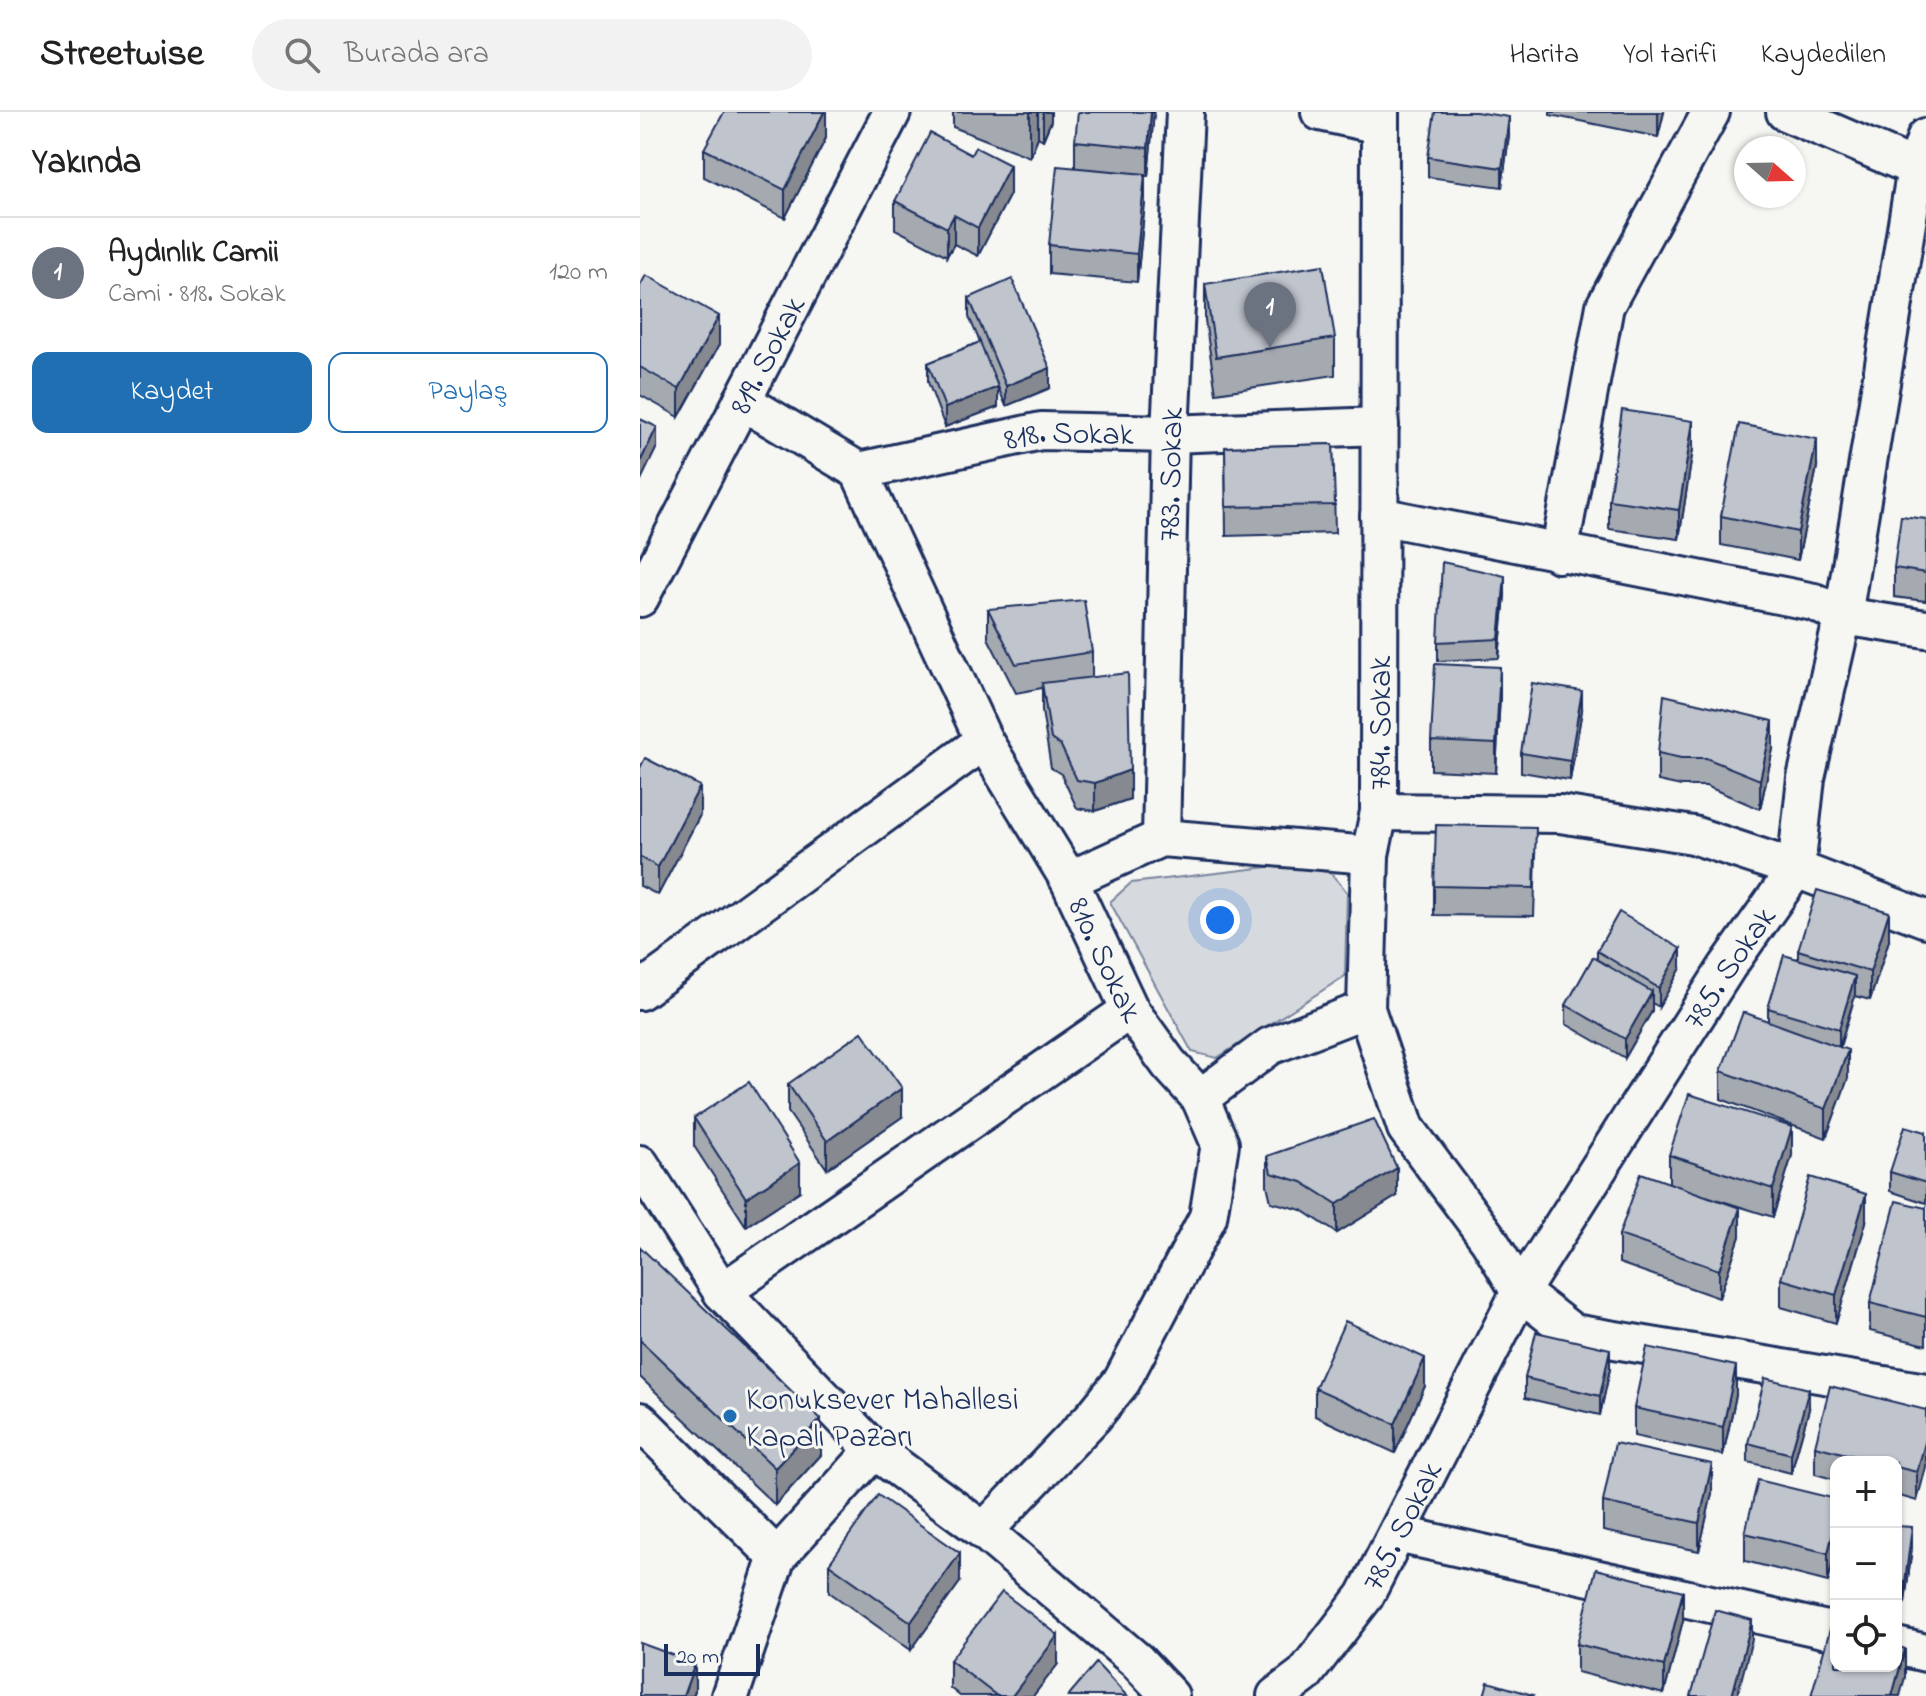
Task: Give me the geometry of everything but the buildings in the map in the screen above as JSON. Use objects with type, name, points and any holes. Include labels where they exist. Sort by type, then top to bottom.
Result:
[{"type":"street","name":"819. Sokak","points":[[640,598],[892,112]]},
{"type":"street","name":"783. Sokak","points":[[1161,838],[1170,434],[1185,112]]},
{"type":"street","points":[[1320,112],[1379,118]]},
{"type":"street","points":[[1559,554],[1605,306],[1711,112]]},
{"type":"street","points":[[1785,112],[1923,158]]},
{"type":"street","name":"784. Sokak","points":[[1379,118],[1379,812],[1370,855],[1366,1009],[1406,1128],[1489,1240],[1520,1292]]},
{"type":"street","name":"785. Sokak","points":[[1276,1696],[1304,1675],[1365,1596],[1520,1292],[1727,967],[1796,869],[1806,778],[1843,616],[1923,158]]},
{"type":"street","points":[[742,401],[859,471]]},
{"type":"street","name":"818. Sokak","points":[[859,471],[1041,431],[1170,434],[1380,426]]},
{"type":"street","name":"810. Sokak","points":[[859,471],[984,741],[1069,880],[1130,1010],[1169,1064],[1200,1098],[1220,1144],[1208,1217],[1122,1381],[1093,1417],[984,1531]]},
{"type":"street","points":[[1379,516],[1814,602],[1843,616],[1926,629]]},
{"type":"street","points":[[640,991],[984,741]]},
{"type":"street","points":[[1379,812],[1560,814],[1693,835],[1796,869],[1926,919]]},
{"type":"street","points":[[1069,880],[1161,838],[1370,855]]},
{"type":"street","points":[[1200,1098],[1270,1046],[1366,1009]]},
{"type":"street","points":[[722,1292],[1130,1010]]},
{"type":"street","points":[[640,1164],[722,1292],[874,1450],[984,1531],[1137,1661],[1170,1696]]},
{"type":"street","points":[[1520,1292],[1573,1333],[1926,1392]]},
{"type":"street","points":[[640,1421],[777,1557]]},
{"type":"street","points":[[730,1696],[777,1557],[874,1450]]},
{"type":"street","points":[[1397,1534],[1830,1631]]},
{"type":"street","points":[[1902,1647],[1926,1653]]},
{"type":"shaded area","points":[[1293,864],[1331,873],[1347,892],[1345,976],[1217,1058],[1192,1052],[1110,902],[1131,883]]},
{"type":"place","name":"Aydınlık Camii","points":[[1270,348]]},
{"type":"place","name":"Konuksever Mahallesi Kapalı Pazarı","points":[[730,1416]]}]
